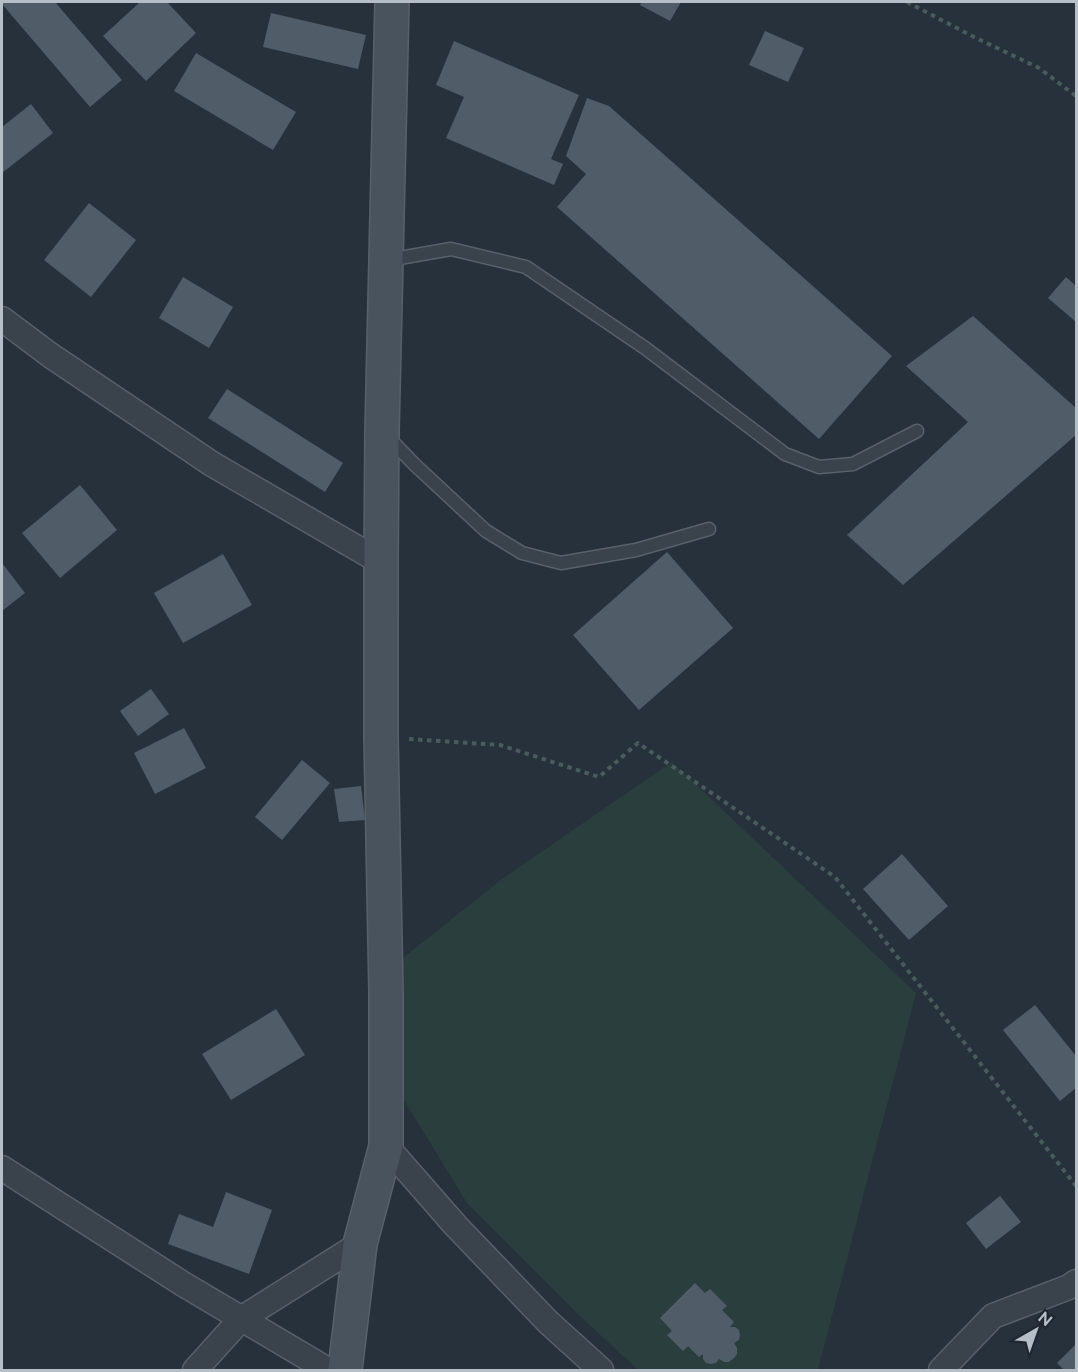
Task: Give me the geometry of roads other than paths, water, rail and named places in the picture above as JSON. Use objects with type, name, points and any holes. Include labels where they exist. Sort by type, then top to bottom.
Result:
[{"type":"street","points":[[345,1371],[360,1244],[386,1146],[381,562],[392,2]]},
{"type":"street","points":[[2,320],[212,464],[381,562]]},
{"type":"street","points":[[386,1146],[456,1226],[548,1322],[601,1371]]},
{"type":"street","points":[[2,1168],[183,1284],[328,1371]]},
{"type":"street","points":[[195,1371],[241,1319],[360,1244]]},
{"type":"street","points":[[941,1371],[993,1316],[1077,1282]]},
{"type":"lane","points":[[387,260],[451,249],[526,267],[645,348],[785,454],[819,468],[853,464],[917,431]]},
{"type":"lane","points":[[382,431],[486,531],[522,553],[561,563],[636,550],[709,529]]}]
